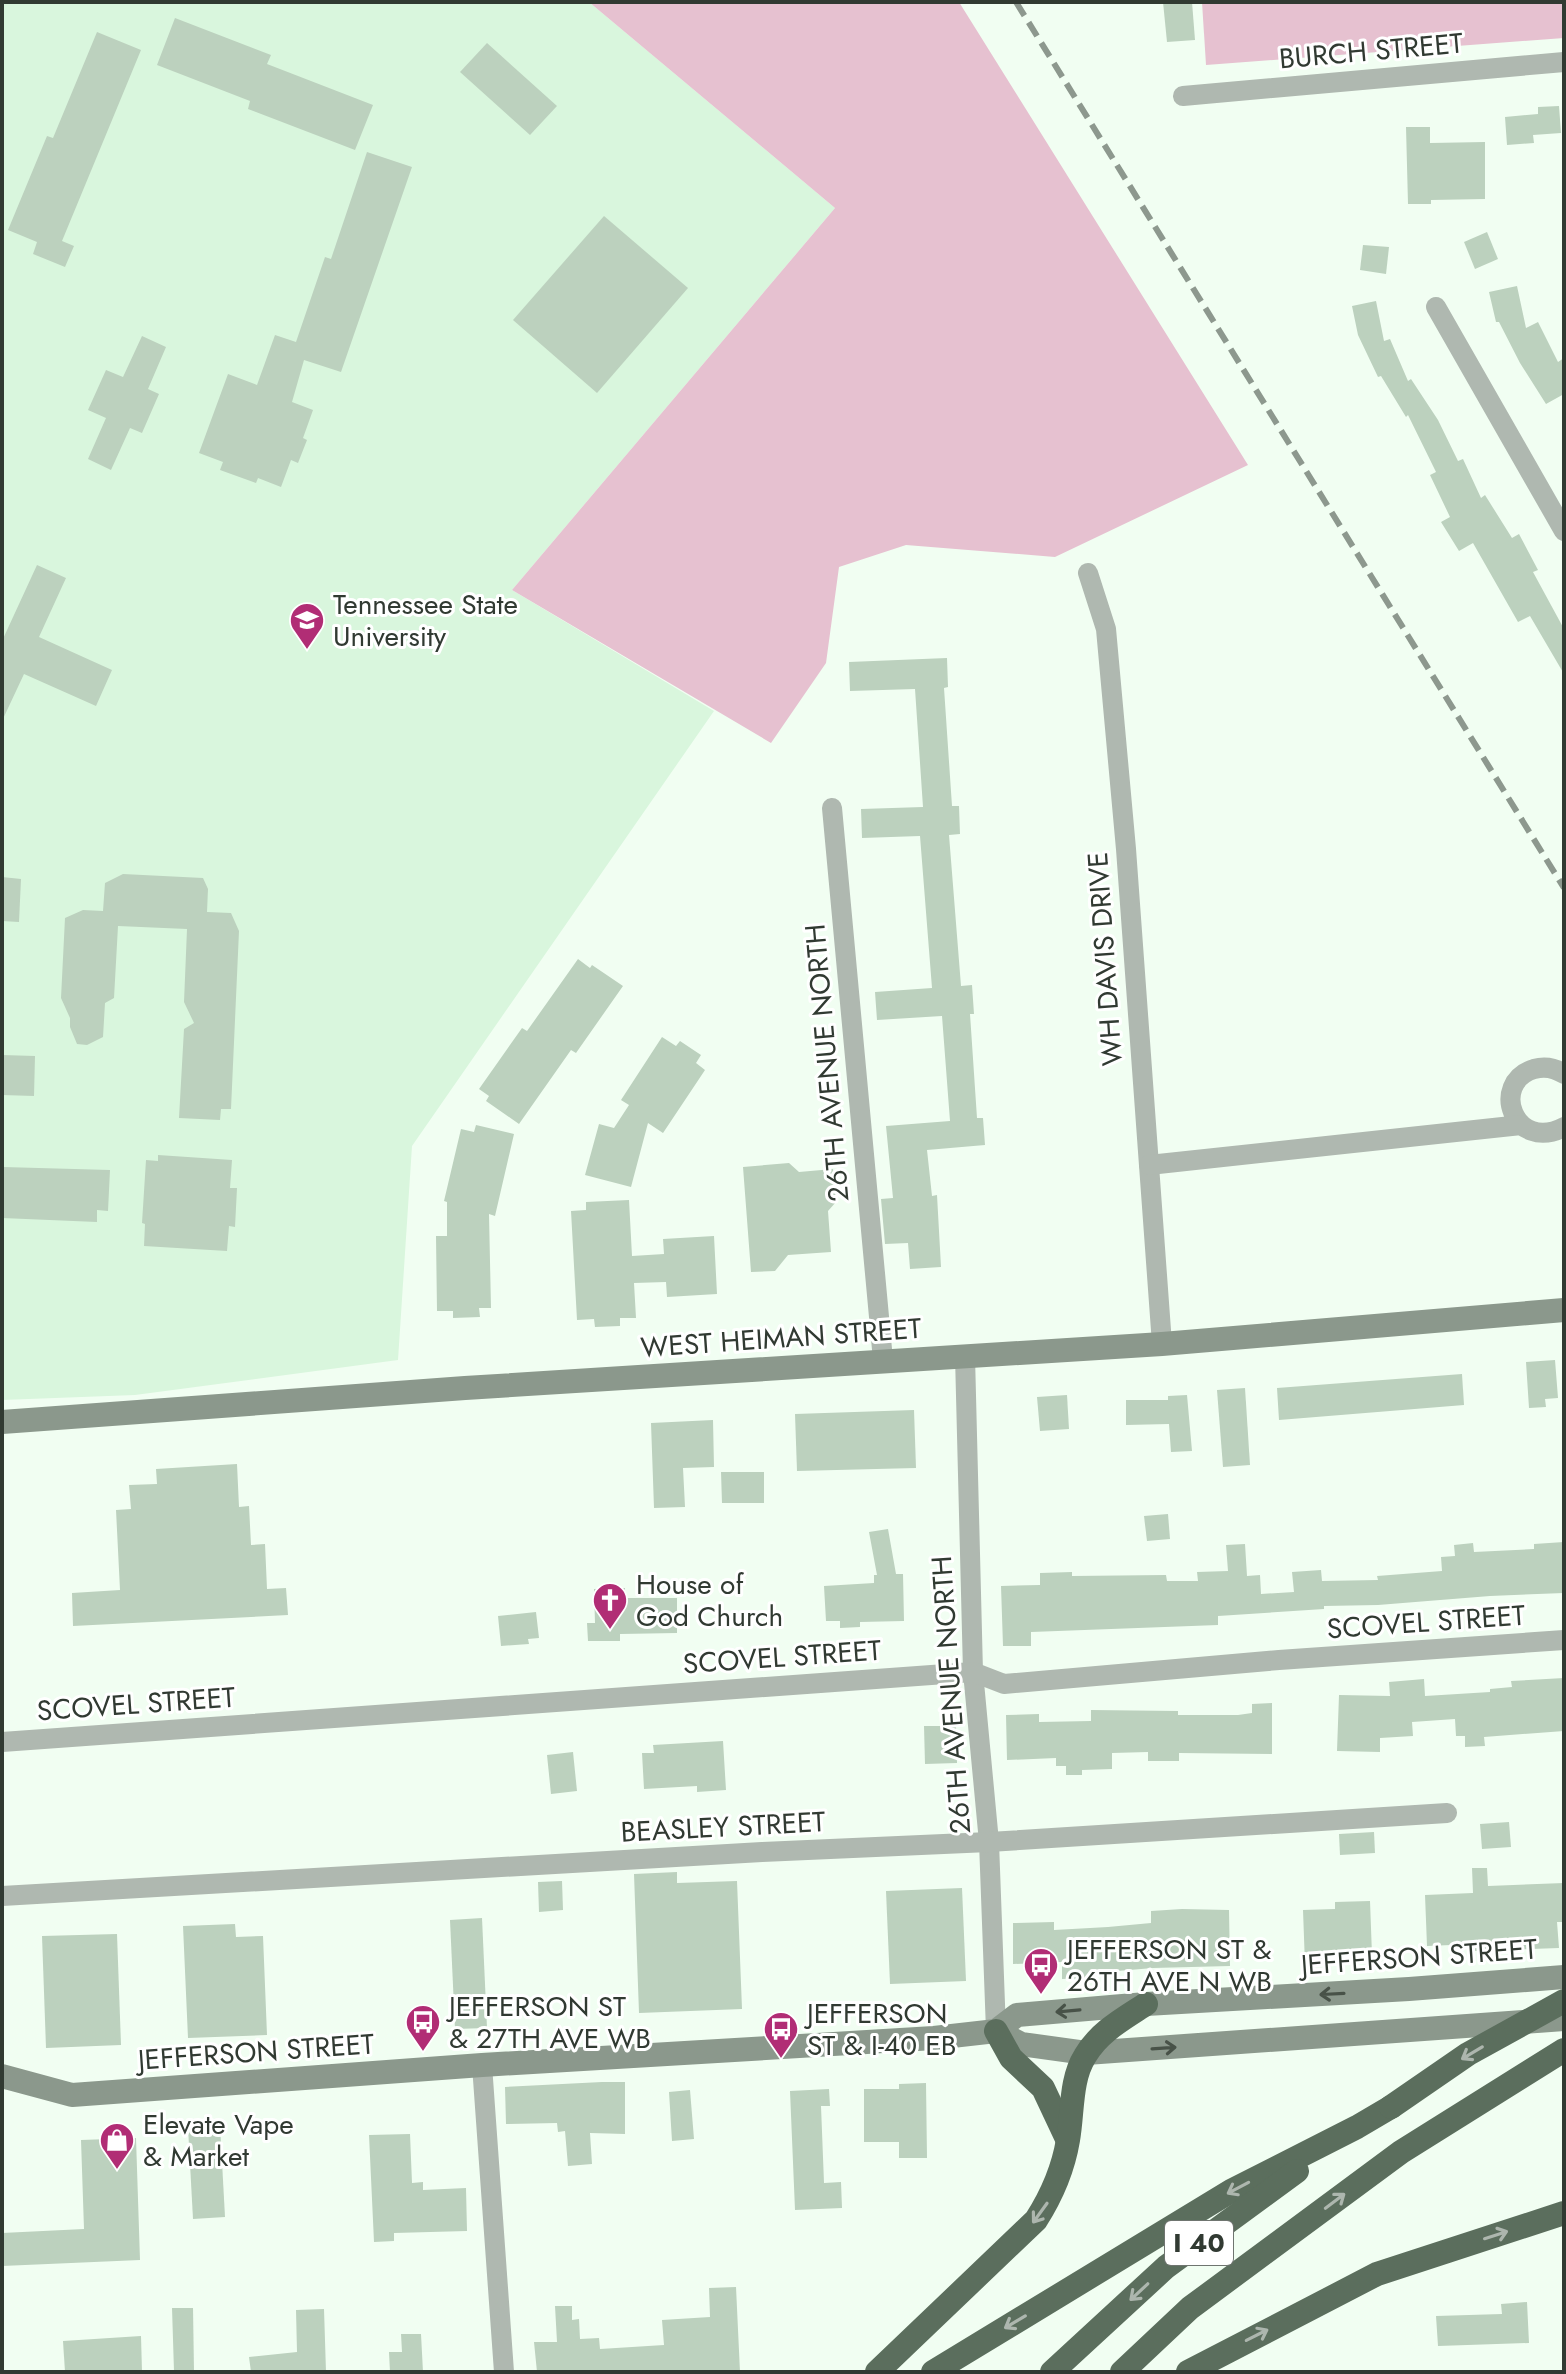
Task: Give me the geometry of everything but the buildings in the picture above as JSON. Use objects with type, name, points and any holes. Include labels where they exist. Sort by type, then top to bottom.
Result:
[{"type":"highway","name":"I 40","points":[[1052,2372],[1166,2267],[1357,2127],[1468,2054],[1564,2001]]},
{"type":"highway","points":[[880,2369],[1036,2220],[1055,2191],[1068,2141],[1076,2072],[1086,2053],[1105,2031],[1146,2004]]},
{"type":"highway","points":[[996,2031],[1011,2058],[1043,2088],[1068,2141]]},
{"type":"highway","name":"I 40","points":[[1122,2372],[1190,2308],[1401,2152],[1564,2050]]},
{"type":"highway","points":[[933,2372],[1231,2191],[1357,2127]]},
{"type":"highway","points":[[1188,2372],[1377,2274],[1564,2213]]},
{"type":"main road","name":"WEST HEIMAN STREET","points":[[2,1422],[272,1401],[1162,1344],[1564,1310]]},
{"type":"main road","name":"JEFFERSON STREET","points":[[2,2076],[72,2095],[482,2065],[934,2038],[996,2031],[1017,2015],[1564,1977]]},
{"type":"main road","name":"JEFFERSON STREET","points":[[996,2031],[1021,2044],[1086,2053],[1564,2019]]},
{"type":"street","name":"BURCH STREET","points":[[1183,96],[1564,62]]},
{"type":"street","points":[[1436,307],[1564,529]]},
{"type":"street","name":"WH DAVIS DRIVE","points":[[1088,573],[1106,629],[1126,849],[1162,1344]]},
{"type":"street","name":"26TH AVENUE NORTH","points":[[832,808],[883,1360]]},
{"type":"street","points":[[1521,1125],[1511,1107],[1510,1097],[1519,1078],[1538,1068],[1549,1067],[1564,1074]]},
{"type":"street","points":[[1149,1165],[1521,1125],[1542,1134],[1554,1133],[1564,1127]]},
{"type":"street","name":"26TH AVENUE NORTH","points":[[965,1356],[973,1672],[989,1842],[996,2031]]},
{"type":"street","name":"SCOVEL STREET","points":[[2,1742],[973,1672],[1004,1684],[1564,1640]]},
{"type":"street","name":"BEASLEY STREET","points":[[2,1896],[989,1842],[1447,1813]]},
{"type":"street","points":[[482,2065],[504,2372]]},
{"type":"shaded area","name":"Tennessee State University","points":[[2,2],[589,2],[835,208],[512,590],[714,711],[412,1146],[398,1360],[135,1395],[2,1400]]},
{"type":"shaded area","points":[[589,2],[959,2],[1248,465],[1055,557],[906,545],[839,567],[826,663],[771,743],[512,590],[835,208]]},
{"type":"shaded area","points":[[1202,2],[1564,2],[1564,38],[1206,65]]},
{"type":"railway","points":[[1016,2],[1564,888]]},
{"type":"place","name":"Tennessee State University","points":[[307,651]]},
{"type":"place","name":"House of God Church","points":[[610,1631]]},
{"type":"place","name":"JEFFERSON ST & 26TH AVE N WB","points":[[1041,1996]]},
{"type":"place","name":"JEFFERSON ST & 27TH AVE WB","points":[[423,2053]]},
{"type":"place","name":"JEFFERSON ST & I-40 EB","points":[[781,2060]]},
{"type":"place","name":"Elevate Vape & Market","points":[[117,2171]]}]
